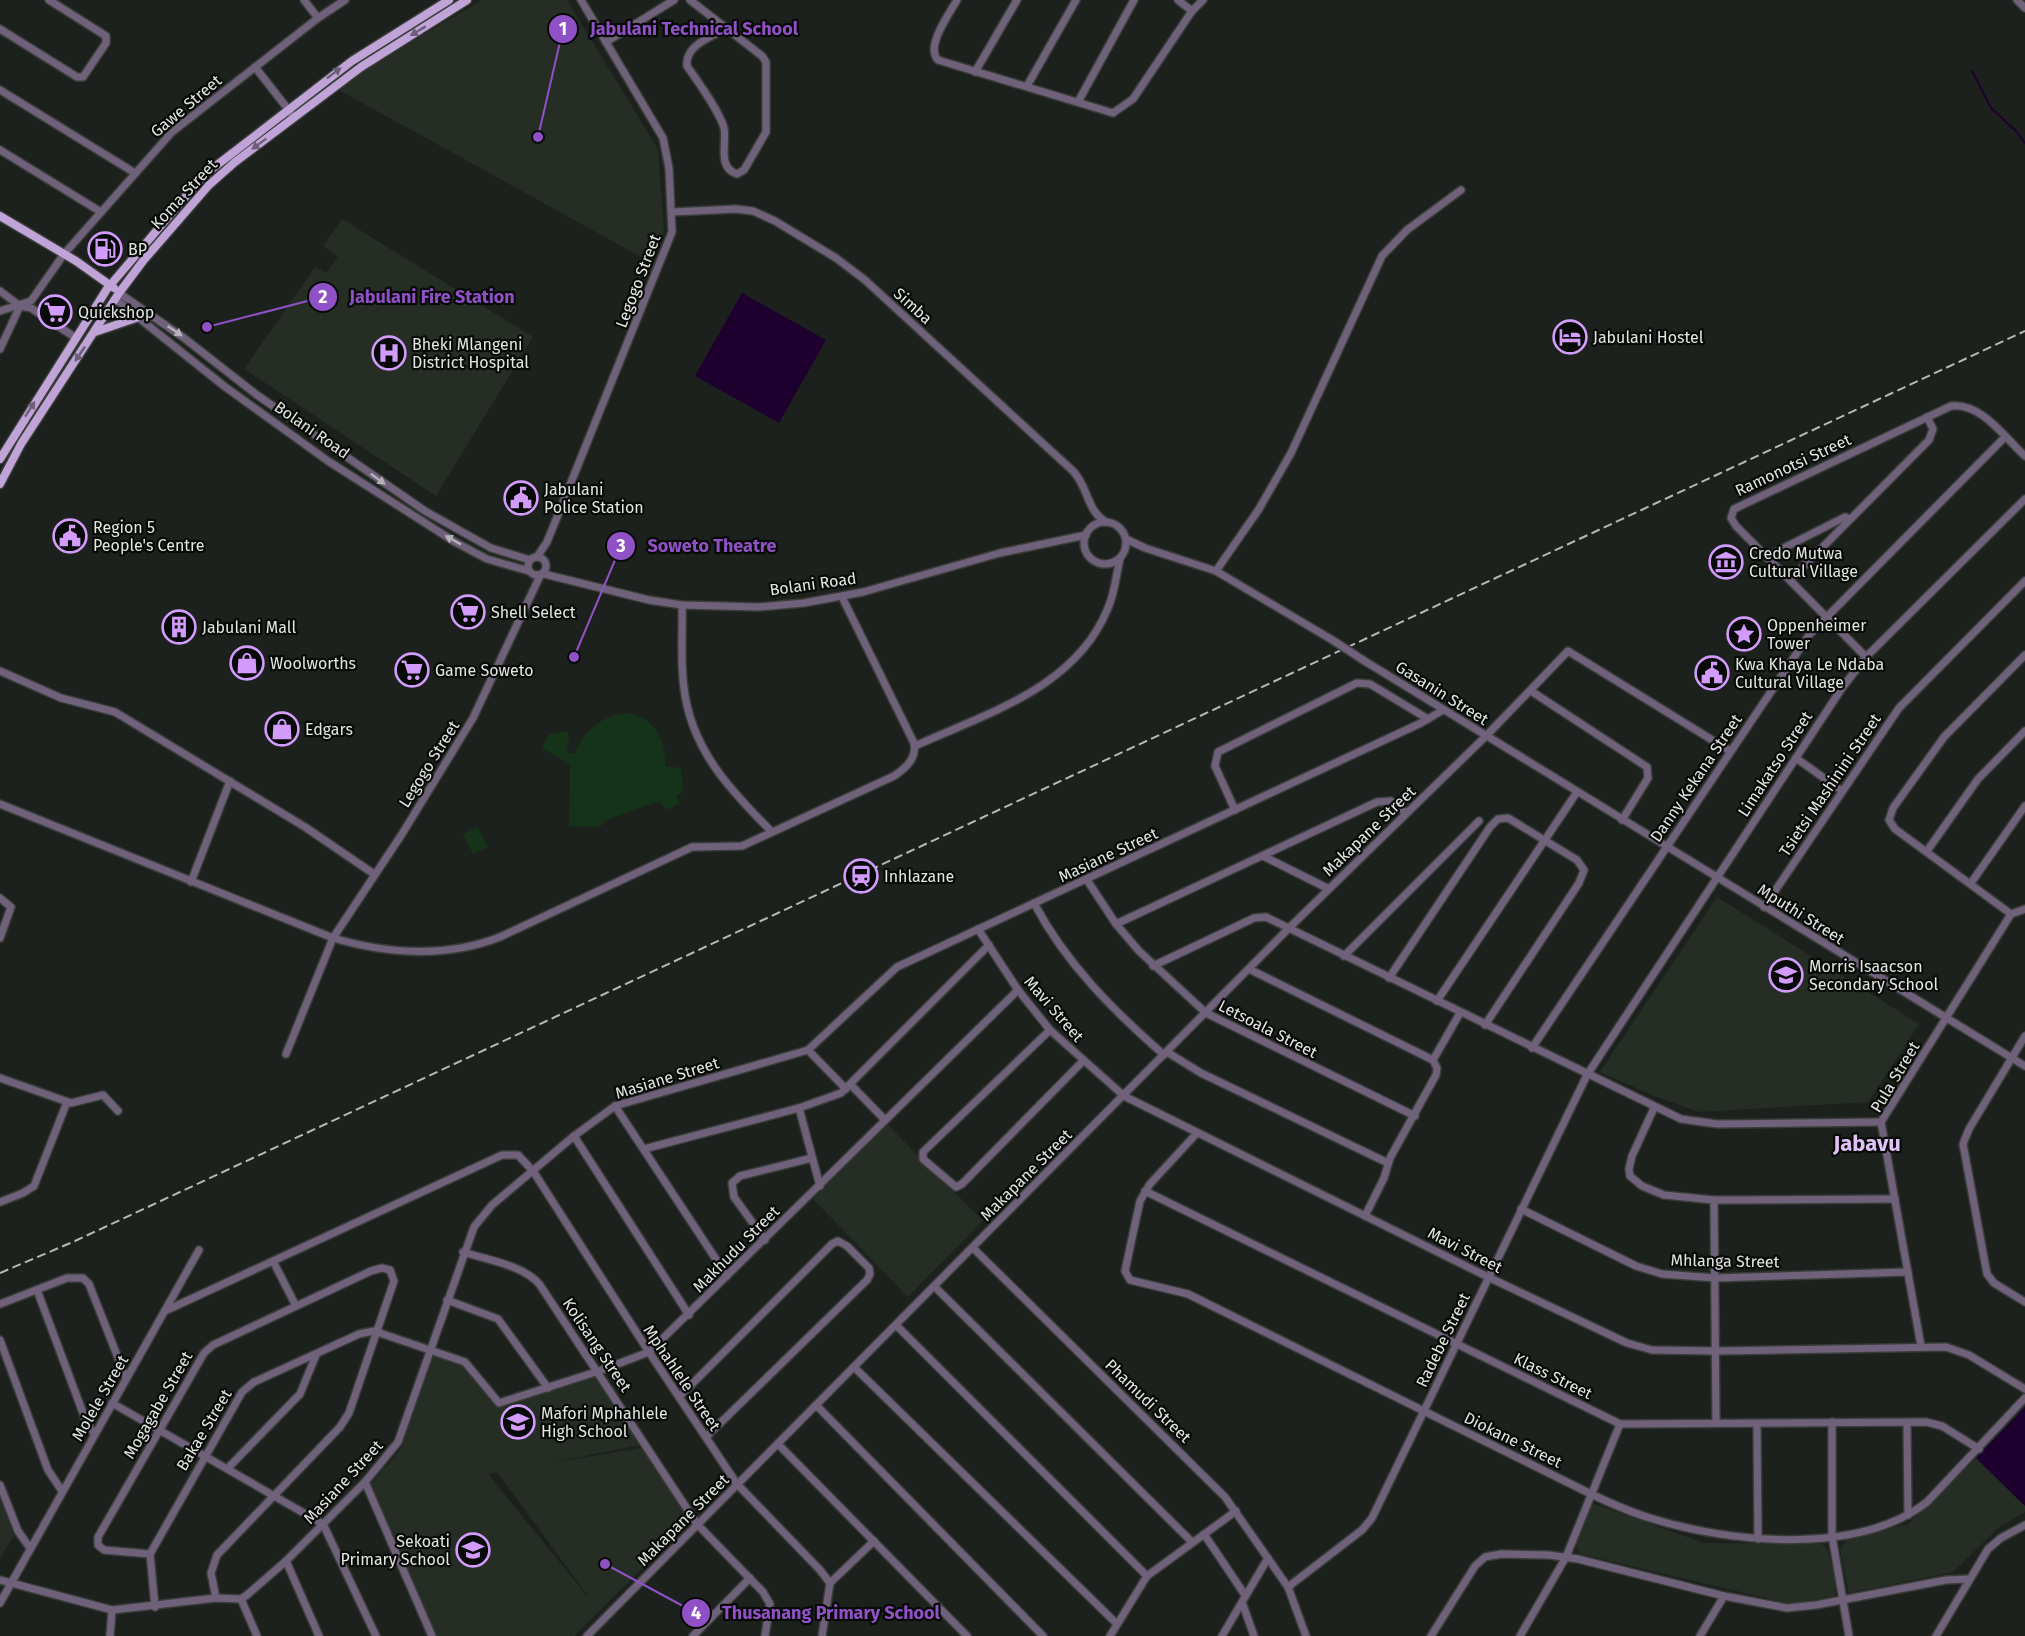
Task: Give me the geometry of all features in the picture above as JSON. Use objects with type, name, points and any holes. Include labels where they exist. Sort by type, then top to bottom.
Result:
[{"type":"main road","name":"Koma Street","points":[[0,459],[109,287],[209,171],[352,60],[449,0]]},
{"type":"main road","name":"Koma Street","points":[[0,484],[21,444],[117,296],[143,261],[215,179],[368,62],[467,0]]},
{"type":"main road","name":"Bolani Road","points":[[0,216],[101,278],[117,296]]},
{"type":"main road","points":[[95,332],[136,318]]},
{"type":"street","points":[[0,29],[81,78],[86,76],[106,44],[106,38],[101,32],[49,0]]},
{"type":"street","points":[[304,0],[318,18]]},
{"type":"street","name":"Gawe Street","points":[[20,306],[31,301],[64,254],[172,132],[318,18],[345,0]]},
{"type":"street","name":"Legogo Street","points":[[286,1054],[333,938],[473,718],[529,595],[544,569],[547,542],[672,231],[669,162],[663,138],[581,0]]},
{"type":"street","points":[[606,42],[674,0]]},
{"type":"street","points":[[690,0],[764,57],[767,64],[766,132],[744,170],[737,174],[726,167],[723,125],[687,66],[686,58],[692,49],[726,28]]},
{"type":"street","points":[[975,72],[1017,0]]},
{"type":"street","points":[[1027,86],[1076,0]]},
{"type":"street","points":[[1078,102],[1134,0]]},
{"type":"street","points":[[1178,0],[1192,11]]},
{"type":"street","points":[[954,2],[934,46],[934,56],[939,61],[1108,112],[1117,112],[1133,99],[1192,11],[1203,0]]},
{"type":"street","points":[[2017,0],[2025,8]]},
{"type":"street","points":[[255,67],[295,117]]},
{"type":"street","points":[[0,90],[135,173]]},
{"type":"street","points":[[0,150],[101,212]]},
{"type":"street","points":[[1216,571],[1258,509],[1291,453],[1382,256],[1407,230],[1461,190]]},
{"type":"street","name":"Simba","points":[[672,212],[735,209],[753,211],[780,223],[851,268],[1073,471],[1084,485],[1089,504]]},
{"type":"street","points":[[0,291],[20,306]]},
{"type":"street","name":"Bolani Road","points":[[117,296],[136,318],[298,440],[407,513],[487,559],[530,572],[544,569]]},
{"type":"street","name":"Bolani Road","points":[[117,296],[184,338],[257,395],[425,510],[492,548],[533,559],[544,569],[565,579],[621,595],[682,604],[759,607],[842,597],[914,579],[1000,553],[1061,542],[1088,532]]},
{"type":"street","points":[[0,349],[20,306]]},
{"type":"street","points":[[0,311],[20,306],[31,308],[76,338]]},
{"type":"street","name":"Ramonotsi Street","points":[[1866,657],[1736,526],[1731,518],[1736,506],[1951,406],[1964,405],[1976,410],[2005,437]]},
{"type":"street","points":[[1791,579],[1929,440],[1933,429],[1927,417]]},
{"type":"street","points":[[2005,437],[2025,456]]},
{"type":"street","name":"Danny Kekana Street","points":[[1532,1048],[1803,642],[1826,616],[2005,437]]},
{"type":"street","name":"Limakatso Street","points":[[1587,1075],[1842,688],[1866,657],[2025,499]]},
{"type":"street","points":[[915,746],[1054,679],[1077,658],[1096,633],[1109,606],[1120,559],[1125,552],[1126,539],[1118,527],[1093,513],[1089,504]]},
{"type":"street","points":[[1089,504],[1085,547],[1092,559],[1106,564],[1120,559]]},
{"type":"street","points":[[1768,556],[1845,517],[1849,519]]},
{"type":"street","points":[[1088,532],[1098,523],[1106,522]]},
{"type":"street","name":"Gasanin Street","points":[[1126,539],[1145,548],[1216,571],[1334,641],[1716,877]]},
{"type":"street","name":"Legogo Street","points":[[529,595],[533,559],[547,542]]},
{"type":"street","name":"Bolani Road","points":[[1061,542],[1085,547]]},
{"type":"street","name":"Gasanin Street","points":[[1125,552],[1145,548]]},
{"type":"street","points":[[1106,564],[1115,583]]},
{"type":"street","name":"Tsietsi Mashinini Street","points":[[1764,907],[1899,708],[2025,581]]},
{"type":"street","points":[[0,804],[333,938],[362,945],[414,952],[469,947],[500,937],[692,847],[737,847],[894,776],[910,762],[915,746],[842,597]]},
{"type":"street","points":[[682,604],[684,687],[694,729],[705,754],[727,785],[771,831]]},
{"type":"street","name":"Makapane Street","points":[[589,1635],[1289,928],[1486,736],[1568,651],[1730,751]]},
{"type":"street","points":[[2025,655],[1939,743],[1893,808],[1889,820],[1892,827],[1928,851],[2011,914],[2025,909]]},
{"type":"street","points":[[0,671],[61,698],[116,712],[305,827],[374,874]]},
{"type":"street","points":[[1235,810],[1215,766],[1218,752],[1357,683],[1370,684],[1428,719]]},
{"type":"street","points":[[1531,691],[1650,771],[1622,820]]},
{"type":"street","name":"Masiane Street","points":[[241,1599],[286,1561],[365,1482],[398,1442],[463,1252],[474,1227],[482,1216],[574,1136],[615,1106],[808,1050],[897,967],[1087,880],[1443,710]]},
{"type":"street","points":[[1928,851],[1978,779],[2025,731]]},
{"type":"street","points":[[1796,758],[1842,791]]},
{"type":"street","points":[[191,882],[230,781]]},
{"type":"street","points":[[1437,1001],[1576,792]]},
{"type":"street","points":[[1116,924],[1382,800],[1391,801],[1406,813]]},
{"type":"street","points":[[1971,883],[2025,806]]},
{"type":"street","points":[[1389,978],[1482,839],[1498,819],[1508,818],[1584,867],[1579,883],[1485,1025]]},
{"type":"street","points":[[1344,956],[1479,821]]},
{"type":"street","points":[[1465,835],[1482,839]]},
{"type":"street","points":[[1263,856],[1329,889]]},
{"type":"street","name":"Mputhi Street","points":[[1716,877],[2025,1066]]},
{"type":"street","name":"Letsoala Street","points":[[1087,880],[1116,924],[1153,966],[1206,1013],[1415,1116]]},
{"type":"street","points":[[0,898],[11,907],[0,938]]},
{"type":"street","points":[[1034,903],[1059,946],[1081,973],[1116,1011],[1166,1053],[1201,1073],[1388,1163]]},
{"type":"street","name":"Pula Street","points":[[1921,1346],[1881,1122],[2011,914]]},
{"type":"street","points":[[1153,966],[1258,917],[1266,917],[1654,1108],[1681,1119],[1702,1124],[1881,1122]]},
{"type":"street","name":"Mavi Street","points":[[978,929],[1018,990],[1050,1030],[1124,1096],[1488,1277],[1640,1348],[1717,1352],[1921,1346],[1958,1350],[2025,1389]]},
{"type":"street","points":[[644,1149],[799,1108],[835,1096],[848,1087],[989,945]]},
{"type":"street","points":[[1249,969],[1432,1060],[1437,1068],[1436,1075],[1415,1116],[1388,1163],[1384,1178],[1365,1216]]},
{"type":"street","name":"Makhudu Street","points":[[430,1350],[465,1362],[499,1403],[599,1371],[648,1352],[689,1315],[1018,990]]},
{"type":"street","points":[[1432,1060],[1460,1013]]},
{"type":"street","points":[[1050,1030],[923,1152],[923,1159],[953,1187],[962,1184],[1083,1061]]},
{"type":"street","points":[[2025,1036],[1969,1129],[1963,1144],[1987,1274],[1994,1283],[2025,1302]]},
{"type":"street","points":[[808,1050],[885,1120]]},
{"type":"street","name":"Radebe Street","points":[[1288,1587],[1366,1525],[1424,1411],[1587,1075]]},
{"type":"street","points":[[0,1078],[67,1102],[103,1095],[118,1111]]},
{"type":"street","points":[[1,1199],[23,1193],[34,1186],[67,1102]]},
{"type":"street","points":[[615,1106],[727,1276]]},
{"type":"street","points":[[799,1108],[820,1186]]},
{"type":"street","points":[[1654,1108],[1632,1156],[1629,1169],[1630,1176],[1642,1186],[1664,1195],[1714,1200],[1895,1198]]},
{"type":"street","points":[[1407,1112],[1407,1129]]},
{"type":"street","name":"Diokane Street","points":[[1197,1133],[1145,1191],[1137,1210],[1126,1265],[1125,1274],[1130,1280],[1188,1294],[1591,1494],[1628,1510],[1678,1526],[1758,1539],[1832,1536],[1882,1525],[1908,1515],[1931,1497],[2025,1398]]},
{"type":"street","points":[[574,1136],[689,1315]]},
{"type":"street","points":[[167,1310],[502,1155],[518,1155],[533,1171]]},
{"type":"street","points":[[765,1240],[734,1197],[732,1183],[740,1176],[812,1158]]},
{"type":"street","name":"Mphahlele Street","points":[[533,1171],[648,1352],[737,1484],[820,1569],[830,1583]]},
{"type":"street","name":"Klass Street","points":[[1145,1191],[1620,1424],[1926,1422],[1942,1426],[1979,1449]]},
{"type":"street","points":[[1714,1200],[1716,1422]]},
{"type":"street","name":"Mhlanga Street","points":[[1521,1209],[1645,1270],[1662,1274],[1715,1278],[1908,1272]]},
{"type":"street","points":[[679,1397],[835,1242],[846,1246],[867,1265],[870,1271],[867,1280],[706,1437]]},
{"type":"street","name":"Phamudi Street","points":[[973,1248],[1209,1479],[1236,1511],[1288,1587],[1306,1636]]},
{"type":"street","name":"Molele Street","points":[[0,1603],[199,1250]]},
{"type":"street","name":"Kolisang Street","points":[[463,1252],[535,1279],[599,1371],[698,1524],[764,1592],[770,1604],[765,1636]]},
{"type":"street","points":[[273,1261],[296,1306]]},
{"type":"street","name":"Mogagabe Street","points":[[150,1554],[104,1550],[97,1542],[207,1349],[377,1268],[386,1268],[393,1273],[394,1281],[379,1331]]},
{"type":"street","points":[[0,1304],[68,1278],[80,1276],[86,1279],[126,1378]]},
{"type":"street","points":[[935,1287],[1192,1542]]},
{"type":"street","points":[[37,1290],[86,1421],[94,1434]]},
{"type":"street","points":[[447,1300],[498,1319],[548,1388]]},
{"type":"street","points":[[896,1325],[1147,1576]]},
{"type":"street","points":[[216,1598],[211,1573],[213,1561],[345,1421],[379,1331],[430,1350]]},
{"type":"street","name":"Bakae Street","points":[[150,1554],[204,1455],[236,1400],[247,1387],[359,1334],[379,1331]]},
{"type":"street","points":[[0,1340],[48,1470],[62,1491]]},
{"type":"street","points":[[228,1468],[300,1394],[316,1355]]},
{"type":"street","points":[[854,1367],[1117,1624]]},
{"type":"street","points":[[112,1403],[323,1524],[376,1636]]},
{"type":"street","points":[[816,1405],[1043,1636]]},
{"type":"street","points":[[1832,1422],[1832,1536],[1849,1636]]},
{"type":"street","points":[[1907,1423],[1908,1515]]},
{"type":"street","points":[[1520,1636],[1566,1557],[1620,1424]]},
{"type":"street","points":[[1757,1424],[1758,1539]]},
{"type":"street","points":[[778,1443],[967,1636]]},
{"type":"street","points":[[365,1482],[432,1636]]},
{"type":"street","points":[[0,1485],[18,1531],[30,1548]]},
{"type":"street","points":[[1110,1636],[1147,1576],[1236,1511]]},
{"type":"street","points":[[1935,1636],[1968,1579],[1994,1543],[2025,1525]]},
{"type":"street","points":[[1204,1534],[1244,1599],[1254,1636]]},
{"type":"street","points":[[822,1636],[830,1583],[874,1541]]},
{"type":"street","points":[[150,1554],[155,1606]]},
{"type":"street","points":[[1431,1636],[1479,1561],[1501,1554],[1566,1557],[1724,1596],[1787,1608],[1843,1600],[1946,1580],[1968,1579]]},
{"type":"street","points":[[1222,1636],[1268,1558]]},
{"type":"street","points":[[286,1561],[319,1636]]},
{"type":"street","points":[[693,1636],[750,1578]]},
{"type":"street","points":[[0,1580],[112,1610],[216,1598],[241,1599],[258,1636]]},
{"type":"street","points":[[1700,1636],[1724,1596]]},
{"type":"street","points":[[110,1636],[112,1610]]},
{"type":"shaded area","points":[[482,0],[567,0],[658,149],[664,231],[652,263],[339,90],[363,71]]},
{"type":"shaded area","name":"Bheki Mlangeni District Hospital","points":[[342,219],[533,337],[436,496],[244,369],[315,267],[326,273],[338,256],[323,246]]},
{"type":"shaded area","points":[[742,293],[826,340],[779,423],[695,376]]},
{"type":"shaded area","name":"Morris Isaacson Secondary School","points":[[1717,897],[1919,1024],[1868,1102],[1699,1112],[1654,1096],[1600,1072]]},
{"type":"shaded area","points":[[886,1123],[983,1221],[908,1297],[813,1199]]},
{"type":"shaded area","points":[[434,1355],[466,1364],[497,1399],[596,1376],[640,1445],[550,1463],[647,1447],[693,1518],[574,1636],[435,1636],[369,1486],[401,1449]],"holes":[[[497,1472],[588,1597],[488,1474]]]},
{"type":"shaded area","points":[[2025,1407],[2025,1506],[1976,1458]]},
{"type":"shaded area","points":[[1976,1458],[2025,1506],[2025,1512],[1998,1528],[1953,1572],[1849,1593],[1840,1549],[1847,1539],[1908,1524]]},
{"type":"shaded area","points":[[0,1498],[14,1536],[0,1558]]},
{"type":"shaded area","points":[[1595,1504],[1704,1543],[1822,1544],[1828,1551],[1836,1580],[1835,1596],[1792,1604],[1580,1554],[1576,1544],[1587,1509]]},
{"type":"green space","points":[[626,713],[636,715],[651,724],[664,747],[665,766],[681,768],[683,792],[676,796],[679,803],[667,810],[659,801],[606,820],[600,827],[569,826],[570,764],[542,748],[549,734],[567,731],[569,739],[567,752],[574,754],[583,738],[594,726],[608,718]]},
{"type":"green space","points":[[478,827],[488,847],[473,854],[463,834]]},
{"type":"waterway","points":[[1972,71],[1991,108],[2016,131],[2025,143]]},
{"type":"railway","points":[[0,1273],[75,1241],[2025,331]]},
{"type":"place","name":"Jabulani Technical School","points":[[538,137]]},
{"type":"place","name":"BP","points":[[105,249]]},
{"type":"place","name":"Quickshop","points":[[55,312]]},
{"type":"place","name":"Jabulani Fire Station","points":[[207,327]]},
{"type":"place","name":"Jabulani Hostel","points":[[1570,337]]},
{"type":"place","name":"Bheki Mlangeni District Hospital","points":[[389,353]]},
{"type":"place","name":"Jabulani Police Station","points":[[521,498]]},
{"type":"place","name":"Region 5 People's Centre","points":[[70,536]]},
{"type":"place","name":"Credo Mutwa Cultural Village","points":[[1726,562]]},
{"type":"place","name":"Shell Select","points":[[468,612]]},
{"type":"place","name":"Jabulani Mall","points":[[179,627]]},
{"type":"place","name":"Oppenheimer Tower","points":[[1744,634]]},
{"type":"place","name":"Soweto Theatre","points":[[574,657]]},
{"type":"place","name":"Woolworths","points":[[247,663]]},
{"type":"place","name":"Game Soweto","points":[[412,670]]},
{"type":"place","name":"Kwa Khaya Le Ndaba Cultural Village","points":[[1712,673]]},
{"type":"place","name":"Edgars","points":[[282,729]]},
{"type":"place","name":"Inhlazane","points":[[861,876]]},
{"type":"place","name":"Morris Isaacson Secondary School","points":[[1786,975]]},
{"type":"place","name":"Mafori Mphahlele High School","points":[[518,1422]]},
{"type":"place","name":"Sekoati Primary School","points":[[473,1550]]},
{"type":"place","name":"Thusanang Primary School","points":[[605,1564]]},
{"type":"district","name":"Jabavu","points":[[1867,1143]]}]
